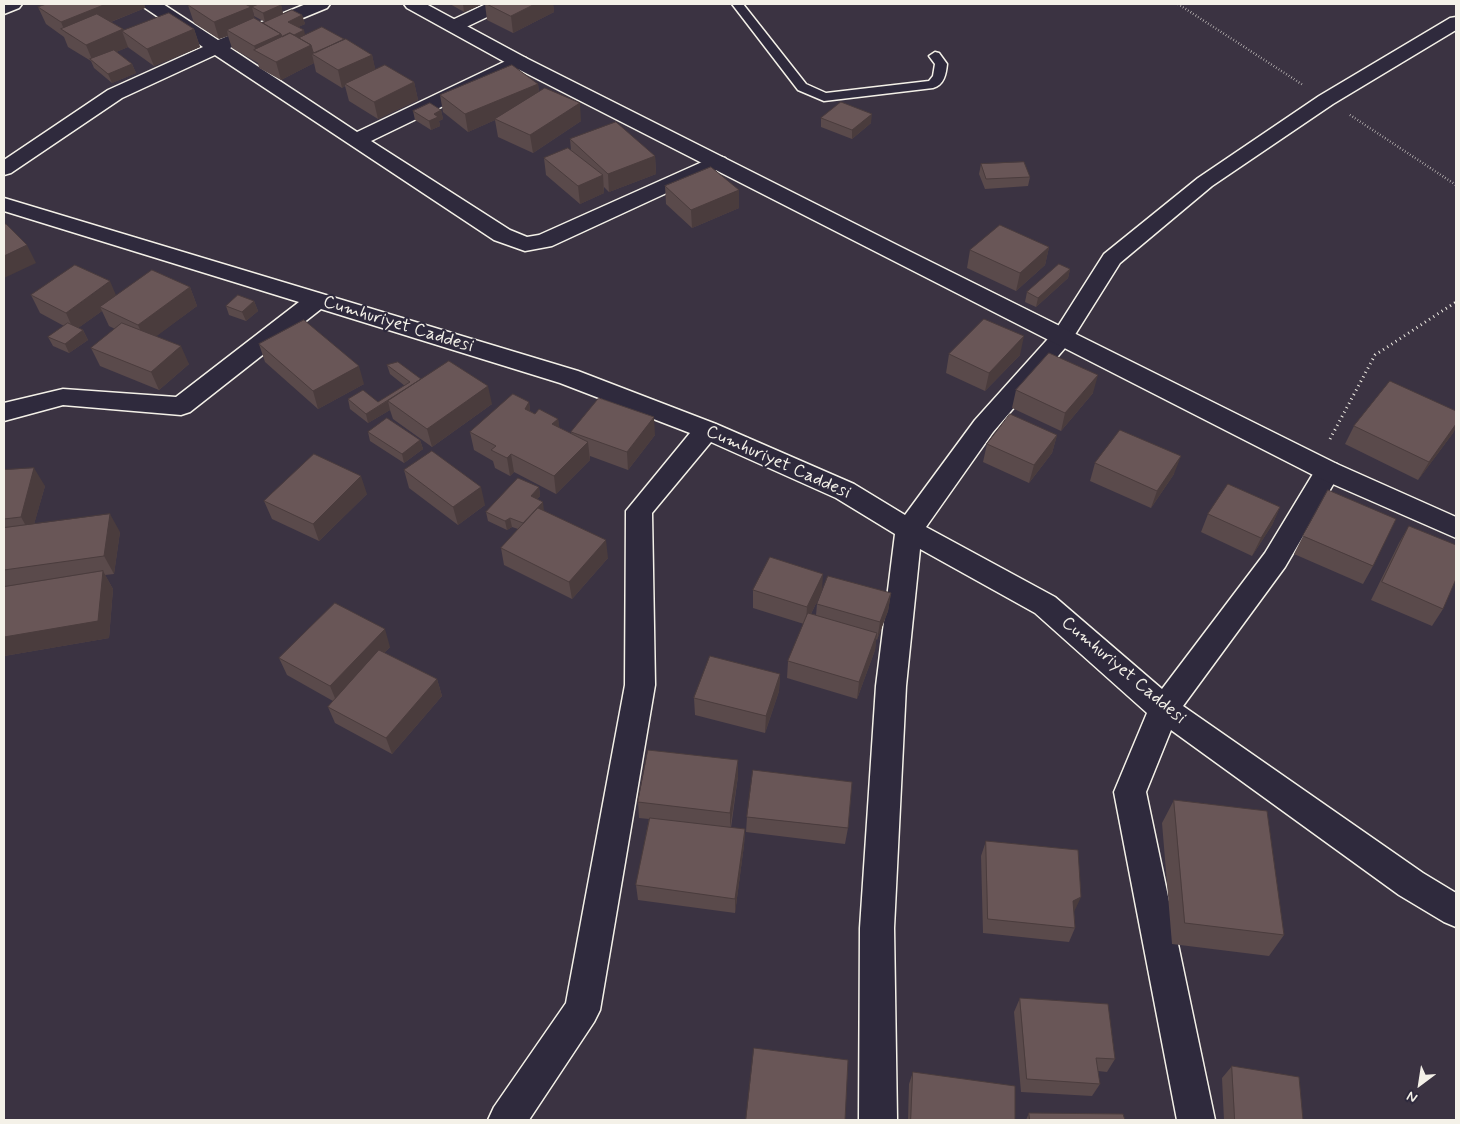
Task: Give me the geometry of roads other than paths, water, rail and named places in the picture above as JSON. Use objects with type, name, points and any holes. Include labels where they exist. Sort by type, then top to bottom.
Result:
[{"type":"street","points":[[4,9],[13,4]]},
{"type":"street","points":[[151,4],[502,235],[525,244],[544,241],[718,162]]},
{"type":"street","points":[[4,169],[115,94],[217,47],[321,4]]},
{"type":"street","points":[[413,4],[519,62],[891,251],[1328,470],[1456,528]]},
{"type":"street","points":[[454,26],[500,4]]},
{"type":"street","points":[[878,1120],[876,928],[890,686],[909,530],[984,426],[1063,336],[1112,259],[1205,182],[1326,100],[1456,22]]},
{"type":"street","points":[[356,140],[519,62]]},
{"type":"street","name":"Cumhuriyet Caddesi","points":[[4,204],[569,377],[707,430],[845,491],[909,530],[1045,605],[1164,709],[1411,884],[1456,911]]},
{"type":"street","points":[[4,412],[63,397],[181,406],[317,300]]},
{"type":"street","points":[[507,1120],[582,1010],[640,685],[640,511],[707,430]]},
{"type":"street","points":[[1196,1120],[1130,792],[1164,709],[1275,560],[1328,470]]},
{"type":"lane","points":[[737,4],[802,86],[824,97],[933,84],[939,77],[941,64],[935,56]]}]
